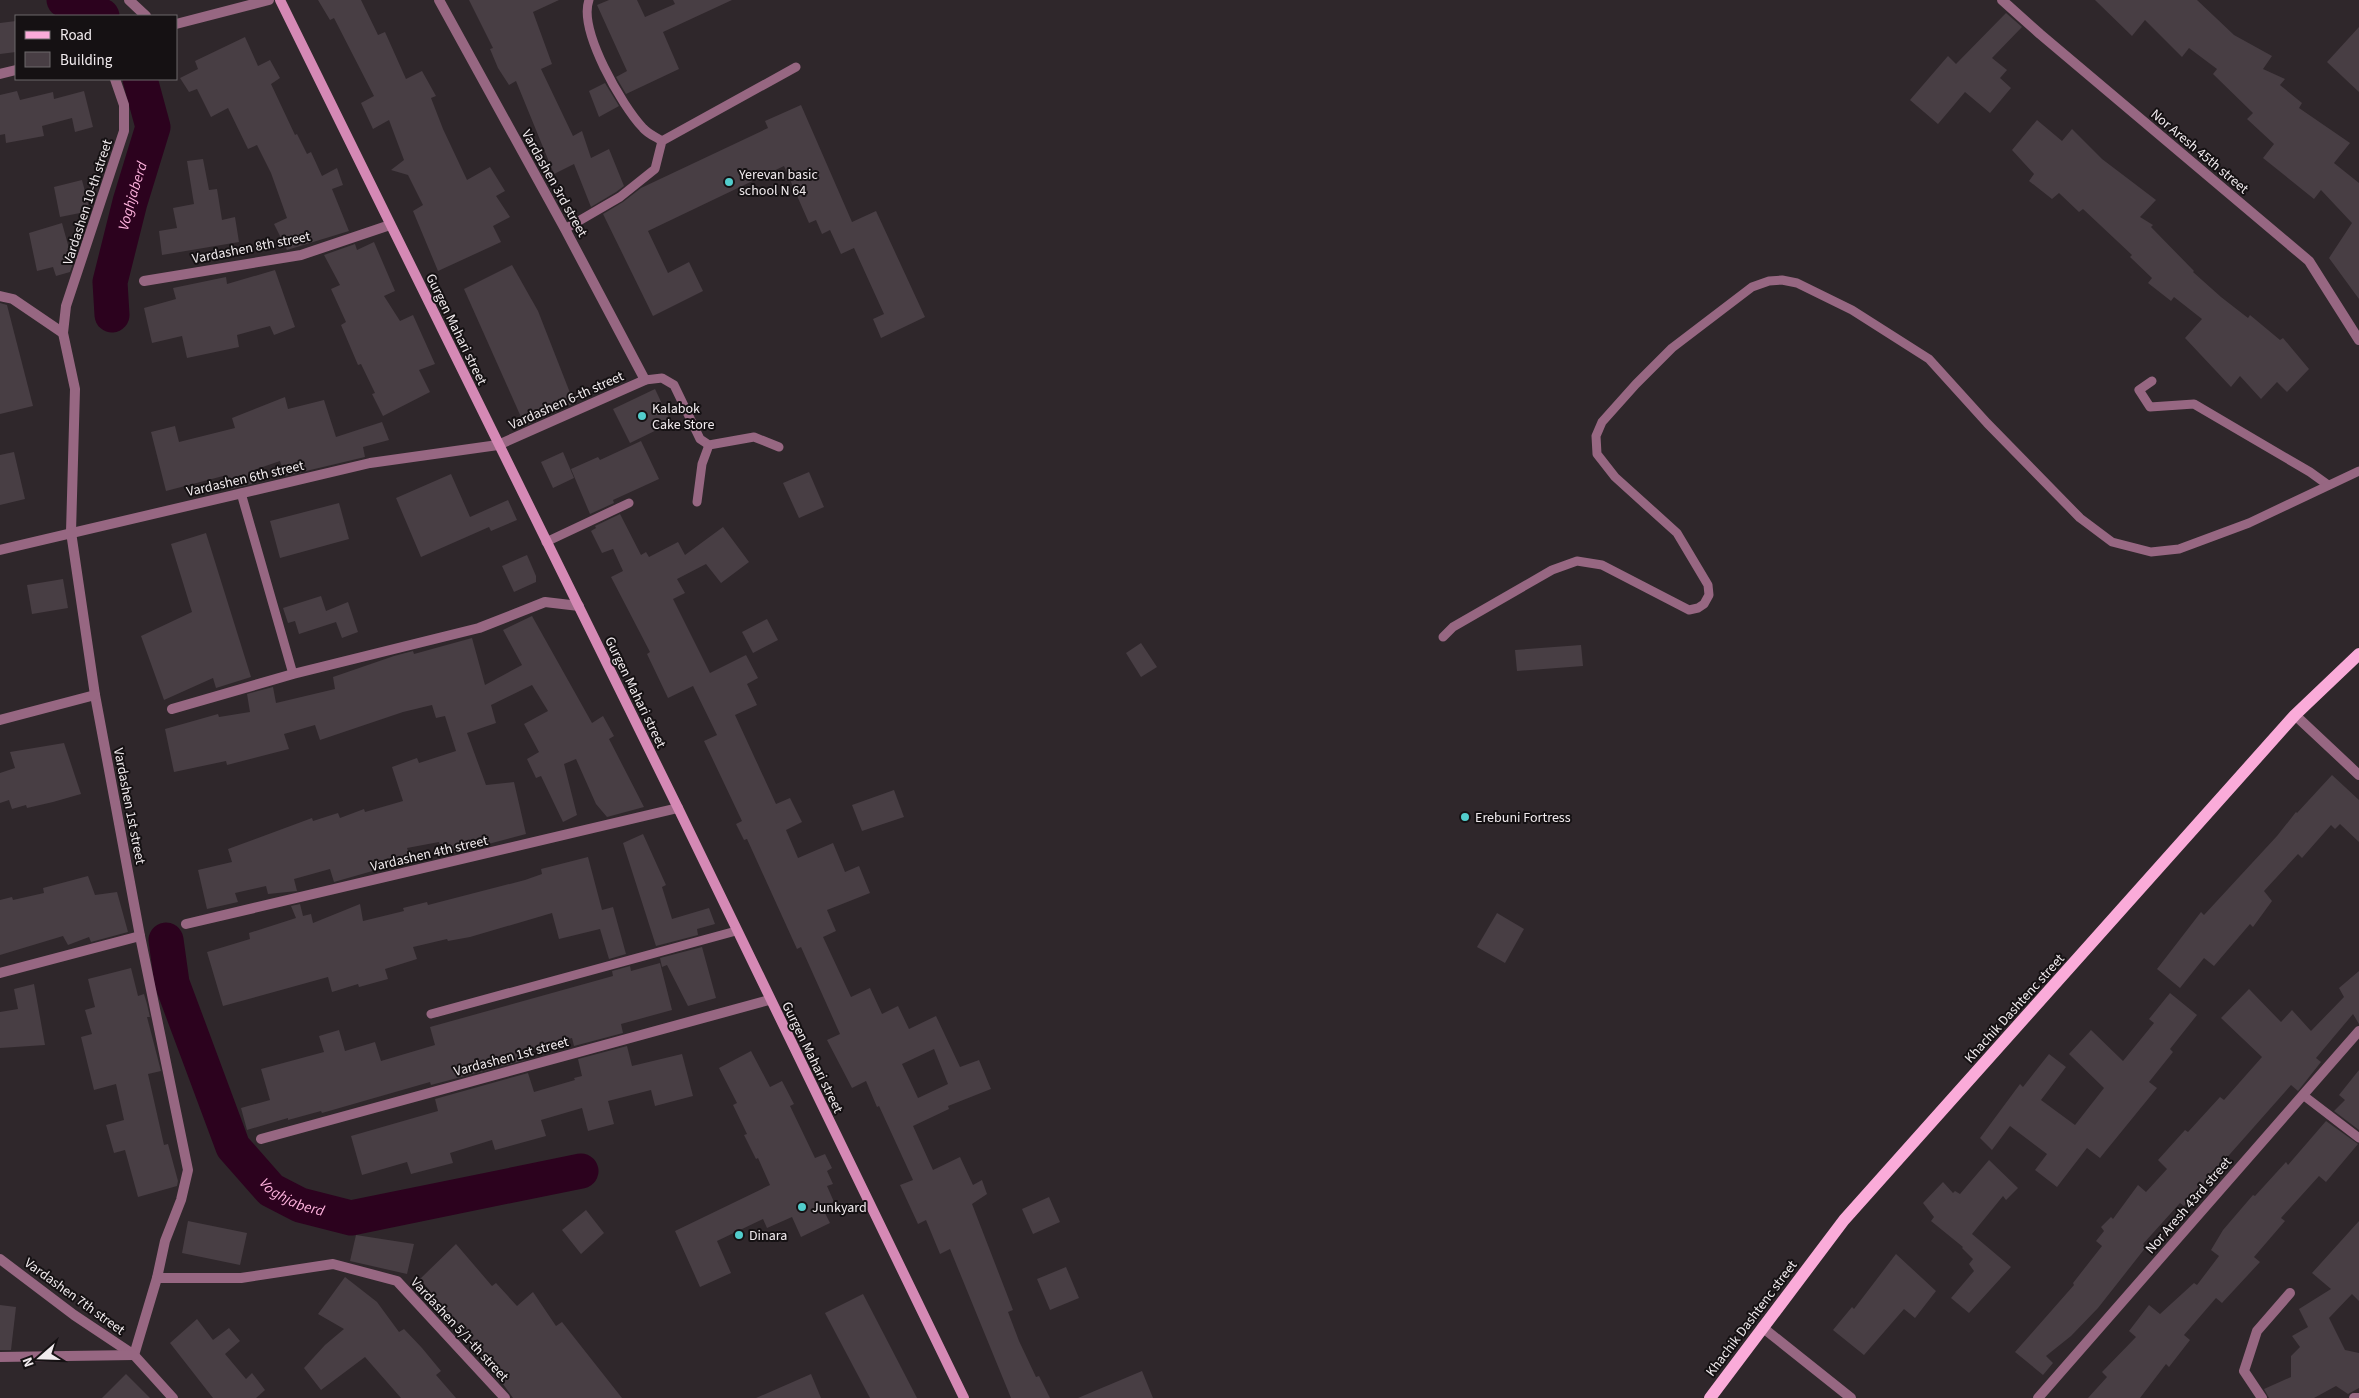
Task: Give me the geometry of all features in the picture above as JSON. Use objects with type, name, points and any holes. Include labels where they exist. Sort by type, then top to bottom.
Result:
[{"type":"main road","name":"Gurgen Mahari street","points":[[280,0],[678,808],[769,1000],[964,1398]]},
{"type":"main road","name":"Khachik Dashtenc street","points":[[1710,1398],[1844,1220],[2295,715],[2359,654]]},
{"type":"street","points":[[129,0],[145,15]]},
{"type":"street","points":[[178,23],[269,0]]},
{"type":"street","name":"Vardashen 3rd street","points":[[439,0],[565,229],[645,380]]},
{"type":"street","name":"Nor Aresh 45th street","points":[[2002,0],[2310,261],[2358,336]]},
{"type":"street","points":[[0,74],[15,70]]},
{"type":"street","name":"Vardashen 10-th street","points":[[63,333],[66,306],[124,131],[124,105],[115,80]]},
{"type":"street","name":"Vardashen 8th street","points":[[144,281],[300,255],[390,225]]},
{"type":"street","points":[[0,296],[14,299],[63,333]]},
{"type":"street","name":"Vardashen 1st street","points":[[63,333],[75,389],[71,532],[94,695],[140,936],[188,1170],[181,1200],[166,1241],[134,1355]]},
{"type":"street","name":"Vardashen 6-th street","points":[[498,445],[645,380]]},
{"type":"street","name":"Vardashen 6th street","points":[[0,550],[370,463],[498,445]]},
{"type":"street","points":[[172,709],[293,674],[479,628],[545,602],[578,606]]},
{"type":"street","points":[[0,720],[94,695]]},
{"type":"street","points":[[2295,715],[2359,775]]},
{"type":"street","name":"Vardashen 4th street","points":[[186,924],[678,808]]},
{"type":"street","points":[[0,973],[140,936]]},
{"type":"street","name":"Vardashen 1st street","points":[[261,1139],[769,1000]]},
{"type":"street","name":"Nor Aresh 43rd street","points":[[2038,1398],[2359,1031]]},
{"type":"street","name":"Vardashen 7th street","points":[[0,1259],[74,1315],[134,1355],[173,1398]]},
{"type":"street","name":"Vardashen 5/1-th street","points":[[157,1278],[240,1278],[333,1264],[397,1281],[505,1398]]},
{"type":"street","points":[[2262,1398],[2244,1371],[2257,1331],[2290,1293]]},
{"type":"street","points":[[1762,1327],[1851,1398]]},
{"type":"street","points":[[0,1357],[134,1355]]},
{"type":"street","points":[[2354,1398],[2359,1398]]},
{"type":"lane","points":[[589,0],[587,6],[591,35],[607,72],[644,130],[662,141]]},
{"type":"lane","points":[[565,229],[620,197],[655,169],[662,141],[796,67]]},
{"type":"lane","points":[[1443,637],[1453,627],[1552,570],[1578,560],[1602,565],[1689,610],[1704,604],[1708,595],[1708,585],[1677,533],[1615,477],[1598,454],[1596,436],[1602,422],[1672,348],[1752,287],[1769,281],[1782,280],[1797,283],[1852,310],[1929,359],[1987,423],[2080,518],[2112,542],[2151,552],[2179,549],[2249,523],[2359,471]]},
{"type":"lane","points":[[645,380],[662,378],[674,386],[700,439],[709,445],[754,437],[779,447]]},
{"type":"lane","points":[[2152,381],[2139,390],[2150,407],[2194,404],[2310,472],[2328,485]]},
{"type":"lane","points":[[697,502],[702,464],[709,445]]},
{"type":"lane","points":[[241,493],[293,674]]},
{"type":"lane","points":[[546,542],[628,503]]},
{"type":"lane","points":[[431,1014],[736,931]]},
{"type":"lane","points":[[2303,1095],[2359,1138]]},
{"type":"building","points":[[318,0],[361,0],[378,35],[385,32],[406,79],[422,71],[436,96],[431,98],[467,180],[490,167],[505,191],[496,196],[510,217],[493,226],[501,242],[438,271],[413,211],[423,205],[408,175],[391,170],[404,160],[389,120],[373,129],[361,103],[374,96],[334,18],[330,20]]},
{"type":"building","points":[[469,0],[559,0],[533,12],[552,64],[541,69],[573,136],[582,131],[591,158],[609,149],[624,186],[591,207],[574,164],[554,174],[516,81],[509,85],[498,68],[490,49],[493,48]]},
{"type":"building","points":[[609,0],[637,0],[645,17],[675,4],[673,0],[732,0],[663,32],[679,69],[626,94],[616,77],[627,71],[597,5]]},
{"type":"building","points":[[2095,0],[2197,0],[2234,35],[2272,56],[2263,69],[2285,79],[2280,85],[2302,103],[2299,108],[2350,143],[2334,163],[2359,183],[2359,299],[2329,258],[2352,223],[2321,190],[2314,199],[2263,158],[2274,144],[2247,119],[2253,113],[2213,74],[2217,69],[2189,48],[2182,57],[2145,20],[2132,36]]},
{"type":"building","points":[[2006,13],[2022,27],[1992,58],[2007,70],[2000,78],[2011,88],[1990,113],[1965,92],[1938,124],[1910,100],[1948,56],[1956,64]]},
{"type":"building","points":[[15,21],[15,52],[0,54],[0,23]]},
{"type":"building","points":[[2359,27],[2359,92],[2327,62]]},
{"type":"building","points":[[245,37],[258,66],[270,60],[280,78],[271,84],[295,135],[297,134],[307,154],[311,152],[322,176],[337,168],[343,185],[332,189],[349,231],[287,250],[274,224],[287,218],[271,173],[257,145],[248,149],[228,108],[211,117],[197,89],[189,92],[180,78],[198,69],[195,61]]},
{"type":"building","points":[[605,83],[619,106],[599,117],[589,91]]},
{"type":"building","points":[[17,91],[20,100],[53,92],[54,99],[84,91],[93,127],[75,132],[72,118],[42,126],[44,136],[6,143],[5,134],[0,135],[0,95]]},
{"type":"building","points":[[801,105],[852,222],[876,211],[925,317],[881,338],[873,319],[884,314],[854,248],[841,254],[830,230],[822,234],[816,220],[809,223],[784,166],[648,231],[668,273],[689,262],[703,291],[653,316],[603,214],[641,188],[768,128],[765,121]]},
{"type":"building","points":[[2037,120],[2062,141],[2072,129],[2102,159],[2156,200],[2140,217],[2153,225],[2151,227],[2193,272],[2221,297],[2248,318],[2250,315],[2280,340],[2283,338],[2309,369],[2287,392],[2277,382],[2261,399],[2240,376],[2231,387],[2185,338],[2202,319],[2174,297],[2171,301],[2148,283],[2152,278],[2130,257],[2132,255],[2083,209],[2079,212],[2059,193],[2052,199],[2029,181],[2034,174],[2012,150]]},
{"type":"building","points":[[203,159],[209,190],[217,189],[222,220],[235,217],[239,242],[162,255],[159,231],[177,228],[173,208],[194,204],[187,161]]},
{"type":"building","points":[[82,180],[90,211],[60,217],[54,187]]},
{"type":"building","points":[[62,223],[73,263],[70,272],[56,276],[53,267],[37,271],[29,233]]},
{"type":"building","points":[[374,242],[395,291],[384,296],[400,321],[413,315],[435,364],[419,370],[430,392],[383,416],[372,394],[375,393],[361,364],[358,365],[341,325],[346,322],[331,289],[340,285],[324,255],[355,244],[357,250]]},
{"type":"building","points":[[512,265],[538,311],[574,403],[525,426],[464,289]]},
{"type":"building","points":[[275,270],[295,327],[274,335],[270,326],[237,335],[239,347],[187,358],[182,336],[152,343],[144,308],[176,299],[173,288],[226,277],[227,284]]},
{"type":"building","points":[[0,303],[7,305],[33,406],[0,414]]},
{"type":"building","name":"Kalabok Cake Store","points":[[655,389],[671,423],[630,443],[613,409]]},
{"type":"building","points":[[285,397],[288,409],[324,400],[336,437],[382,422],[389,440],[363,447],[365,457],[285,476],[280,461],[248,472],[252,484],[231,489],[227,475],[166,491],[151,432],[175,426],[179,442],[235,428],[232,418]]},
{"type":"building","points":[[641,441],[659,479],[613,500],[614,503],[590,514],[571,469],[598,457],[600,460]]},
{"type":"building","points":[[14,452],[25,499],[0,505],[0,455]]},
{"type":"building","points":[[563,452],[574,478],[553,488],[541,462]]},
{"type":"building","points":[[809,472],[824,507],[799,518],[783,483]]},
{"type":"building","points":[[451,474],[470,517],[508,500],[517,520],[491,531],[489,527],[421,557],[396,498]]},
{"type":"building","points":[[339,503],[349,539],[280,558],[270,521]]},
{"type":"building","points":[[620,514],[641,555],[646,552],[649,557],[678,542],[685,555],[723,527],[749,562],[721,583],[706,564],[677,579],[685,593],[673,599],[710,673],[746,655],[758,678],[747,684],[757,705],[735,715],[776,804],[790,798],[802,822],[786,830],[798,858],[833,843],[845,872],[859,866],[870,893],[827,910],[836,931],[823,937],[851,997],[870,988],[882,1014],[898,1006],[909,1029],[936,1016],[960,1067],[979,1060],[991,1089],[948,1106],[949,1109],[913,1126],[933,1170],[960,1157],[973,1185],[982,1180],[987,1194],[972,1204],[1013,1310],[1008,1312],[1019,1341],[1036,1377],[1039,1376],[1050,1398],[1011,1398],[950,1249],[940,1254],[926,1220],[918,1224],[900,1185],[913,1180],[866,1081],[852,1088],[827,1040],[840,1034],[801,947],[797,949],[747,839],[744,840],[736,824],[742,821],[704,741],[717,735],[693,686],[668,698],[647,654],[650,652],[611,577],[623,571],[613,549],[602,553],[591,531],[596,528],[595,526]],"holes":[[[934,1049],[948,1084],[918,1098],[902,1064]]]},
{"type":"building","points":[[206,533],[251,677],[216,688],[213,678],[164,700],[141,636],[192,612],[171,544]]},
{"type":"building","points":[[527,555],[536,576],[536,582],[514,592],[502,566]]},
{"type":"building","points":[[63,579],[68,608],[32,614],[27,585]]},
{"type":"building","points":[[321,596],[326,611],[348,602],[358,632],[342,638],[336,622],[299,634],[295,621],[288,623],[283,608]]},
{"type":"building","points":[[532,616],[592,723],[603,716],[614,736],[609,739],[644,807],[607,817],[596,804],[576,759],[564,764],[577,815],[563,822],[541,776],[536,778],[527,759],[539,752],[524,724],[548,711],[532,685],[491,705],[496,723],[467,733],[486,785],[514,782],[526,834],[443,856],[439,842],[407,848],[411,860],[334,882],[330,869],[294,879],[297,891],[268,894],[266,886],[235,893],[238,902],[207,909],[198,870],[232,862],[228,849],[312,818],[313,821],[338,813],[340,818],[364,809],[365,812],[403,801],[392,767],[417,758],[419,763],[456,751],[445,716],[436,718],[432,705],[403,712],[320,740],[315,725],[284,734],[289,749],[227,765],[226,761],[174,772],[165,729],[218,714],[219,717],[250,712],[247,694],[273,687],[276,703],[335,689],[333,677],[394,656],[413,651],[414,654],[472,638],[485,685],[522,665],[503,630]]},
{"type":"building","points":[[767,619],[778,640],[753,653],[742,632]]},
{"type":"building","points":[[1141,643],[1157,667],[1141,677],[1126,653]]},
{"type":"building","points":[[1581,645],[1583,666],[1517,671],[1515,650]]},
{"type":"building","points":[[64,743],[81,794],[27,808],[26,805],[12,809],[9,800],[0,803],[0,773],[15,768],[10,752]]},
{"type":"building","points":[[2332,775],[2359,800],[2359,842],[2340,824],[2335,829],[2331,825],[2302,858],[2298,854],[2264,891],[2272,901],[2253,927],[2250,924],[2214,966],[2204,958],[2180,988],[2157,969],[2201,912],[2204,915],[2277,836],[2296,812]]},
{"type":"building","points":[[894,790],[904,817],[862,831],[852,805]]},
{"type":"building","points":[[643,834],[666,885],[662,887],[672,919],[709,908],[715,924],[697,929],[698,935],[656,946],[623,843]]},
{"type":"building","points":[[588,857],[602,910],[613,907],[626,954],[609,959],[600,929],[559,939],[552,913],[470,937],[448,941],[447,939],[413,947],[417,959],[385,969],[388,979],[359,987],[358,984],[332,992],[328,977],[223,1006],[207,952],[250,939],[249,933],[296,918],[291,906],[300,904],[303,916],[311,914],[313,923],[360,904],[363,921],[404,911],[403,908],[427,902],[428,905],[525,880],[542,874],[541,869]]},
{"type":"building","points":[[88,876],[95,895],[117,892],[128,932],[91,942],[89,937],[68,945],[63,936],[0,955],[0,900],[12,897],[13,900],[44,893],[43,888]]},
{"type":"building","points":[[1497,913],[1524,929],[1505,963],[1477,947]]},
{"type":"building","points":[[702,947],[716,998],[688,1006],[667,965],[662,967],[660,958]]},
{"type":"building","points":[[660,963],[672,1010],[621,1024],[623,1033],[574,1046],[572,1038],[523,1052],[525,1060],[431,1085],[430,1082],[322,1113],[321,1111],[288,1120],[288,1118],[247,1130],[241,1108],[270,1100],[261,1069],[324,1052],[319,1036],[339,1030],[345,1051],[375,1042],[381,1061],[435,1045],[430,1027],[613,976],[612,971],[630,966],[631,971]]},
{"type":"building","points":[[131,968],[138,996],[144,994],[150,1017],[147,1017],[161,1071],[148,1074],[164,1145],[168,1144],[178,1181],[177,1186],[138,1197],[125,1150],[114,1153],[106,1125],[124,1120],[116,1084],[94,1090],[81,1037],[92,1034],[85,1010],[95,1007],[88,979]]},
{"type":"building","points":[[2359,971],[2359,1024],[2353,1014],[2316,1058],[2321,1062],[2298,1091],[2291,1085],[2184,1206],[2180,1203],[2143,1244],[2146,1247],[2098,1308],[2071,1336],[2046,1356],[2053,1363],[2043,1375],[2015,1352],[2074,1285],[2073,1283],[2102,1246],[2096,1241],[2104,1231],[2101,1227],[2111,1217],[2113,1219],[2138,1185],[2146,1192],[2167,1169],[2158,1160],[2185,1130],[2188,1132],[2220,1097],[2224,1100],[2262,1057],[2221,1018],[2249,989],[2281,1022],[2292,1010],[2311,1031],[2344,997],[2339,988]]},
{"type":"building","points":[[34,984],[45,1045],[0,1048],[0,1012],[18,1009],[14,989]]},
{"type":"building","points":[[2170,993],[2197,1015],[2170,1049],[2173,1052],[2149,1082],[2157,1088],[2100,1158],[2087,1148],[2057,1187],[2035,1170],[2047,1154],[2010,1126],[1992,1150],[1980,1138],[2020,1084],[2023,1087],[2049,1054],[2066,1067],[2041,1100],[2075,1125],[2104,1088],[2069,1054],[2091,1030],[2123,1061],[2154,1023],[2149,1019]]},
{"type":"building","points":[[627,1046],[632,1066],[682,1054],[693,1096],[655,1106],[651,1090],[608,1101],[614,1124],[588,1131],[582,1108],[541,1120],[546,1136],[495,1150],[492,1140],[450,1153],[453,1163],[411,1174],[407,1162],[362,1175],[351,1136],[438,1111],[435,1099],[528,1073],[534,1092],[575,1080],[574,1078],[582,1076],[578,1059]]},
{"type":"building","points":[[751,1051],[770,1087],[782,1081],[794,1104],[790,1106],[815,1158],[825,1154],[832,1168],[827,1171],[833,1184],[827,1186],[834,1202],[822,1207],[830,1223],[801,1237],[792,1217],[767,1228],[763,1219],[717,1241],[731,1273],[700,1287],[675,1231],[770,1185],[758,1158],[756,1159],[744,1135],[747,1134],[733,1105],[737,1103],[719,1068]]},
{"type":"building","points":[[2359,1070],[2359,1130],[2334,1111],[2345,1100],[2339,1095]]},
{"type":"building","points":[[2326,1121],[2358,1144],[2326,1182],[2319,1176],[2281,1218],[2285,1221],[2254,1257],[2260,1262],[2222,1303],[2216,1298],[2184,1335],[2190,1340],[2169,1367],[2166,1364],[2140,1398],[2088,1398],[2107,1377],[2102,1372],[2136,1337],[2129,1331],[2149,1305],[2160,1314],[2194,1283],[2197,1285],[2219,1256],[2211,1250],[2223,1230],[2253,1195],[2255,1196],[2286,1162],[2288,1165]]},
{"type":"building","points":[[1989,1160],[2018,1188],[2006,1200],[2003,1196],[1972,1234],[2011,1267],[1969,1313],[1951,1298],[1974,1271],[1969,1264],[1973,1259],[1963,1247],[1931,1221],[1934,1217],[1923,1203],[1943,1182],[1953,1193],[1955,1191],[1960,1194]]},
{"type":"building","points":[[1049,1197],[1060,1222],[1033,1234],[1022,1209]]},
{"type":"building","points":[[586,1210],[604,1233],[581,1254],[562,1230]]},
{"type":"building","points":[[188,1221],[247,1233],[240,1265],[182,1253]]},
{"type":"building","points":[[2359,1221],[2359,1301],[2352,1294],[2329,1318],[2345,1350],[2359,1353],[2359,1388],[2348,1394],[2336,1386],[2314,1398],[2269,1398],[2264,1389],[2291,1377],[2291,1356],[2300,1347],[2292,1336],[2308,1327],[2299,1309],[2331,1289],[2312,1273]]},
{"type":"building","points":[[356,1235],[414,1244],[407,1274],[350,1261]]},
{"type":"building","points":[[456,1244],[492,1286],[496,1283],[517,1306],[533,1292],[556,1326],[562,1322],[622,1398],[513,1398],[474,1344],[420,1279]]},
{"type":"building","points":[[1896,1254],[1936,1291],[1915,1318],[1904,1309],[1864,1355],[1833,1330],[1852,1307],[1854,1309]]},
{"type":"building","points":[[1066,1267],[1079,1298],[1050,1310],[1037,1279]]},
{"type":"building","points":[[345,1277],[377,1302],[399,1332],[404,1329],[422,1348],[441,1371],[436,1375],[456,1398],[401,1398],[365,1357],[321,1390],[304,1368],[325,1345],[344,1329],[318,1314]]},
{"type":"building","points":[[863,1294],[917,1398],[870,1398],[825,1313]]},
{"type":"building","points":[[0,1305],[16,1307],[11,1350],[0,1350]]},
{"type":"building","points":[[197,1319],[213,1340],[229,1328],[240,1341],[225,1354],[246,1379],[252,1373],[265,1390],[256,1398],[213,1398],[170,1343]]},
{"type":"building","points":[[1142,1371],[1153,1398],[1078,1398]]},
{"type":"building","points":[[126,1374],[150,1398],[102,1398]]},
{"type":"building","points":[[811,1374],[821,1398],[756,1398]]},
{"type":"waterway","name":"Voghjaberd","points":[[64,0],[100,15]]},
{"type":"waterway","name":"Voghjaberd","points":[[112,315],[110,282],[130,202],[153,127],[140,80]]},
{"type":"waterway","name":"Voghjaberd","points":[[166,940],[172,983],[233,1147],[271,1190],[300,1205],[351,1218],[581,1171]]},
{"type":"place","name":"Yerevan basic school N 64","points":[[729,182]]},
{"type":"place","name":"Kalabok Cake Store","points":[[642,416]]},
{"type":"place","name":"Erebuni Fortress","points":[[1465,817]]},
{"type":"place","name":"Junkyard","points":[[802,1207]]},
{"type":"place","name":"Dinara","points":[[739,1235]]}]
